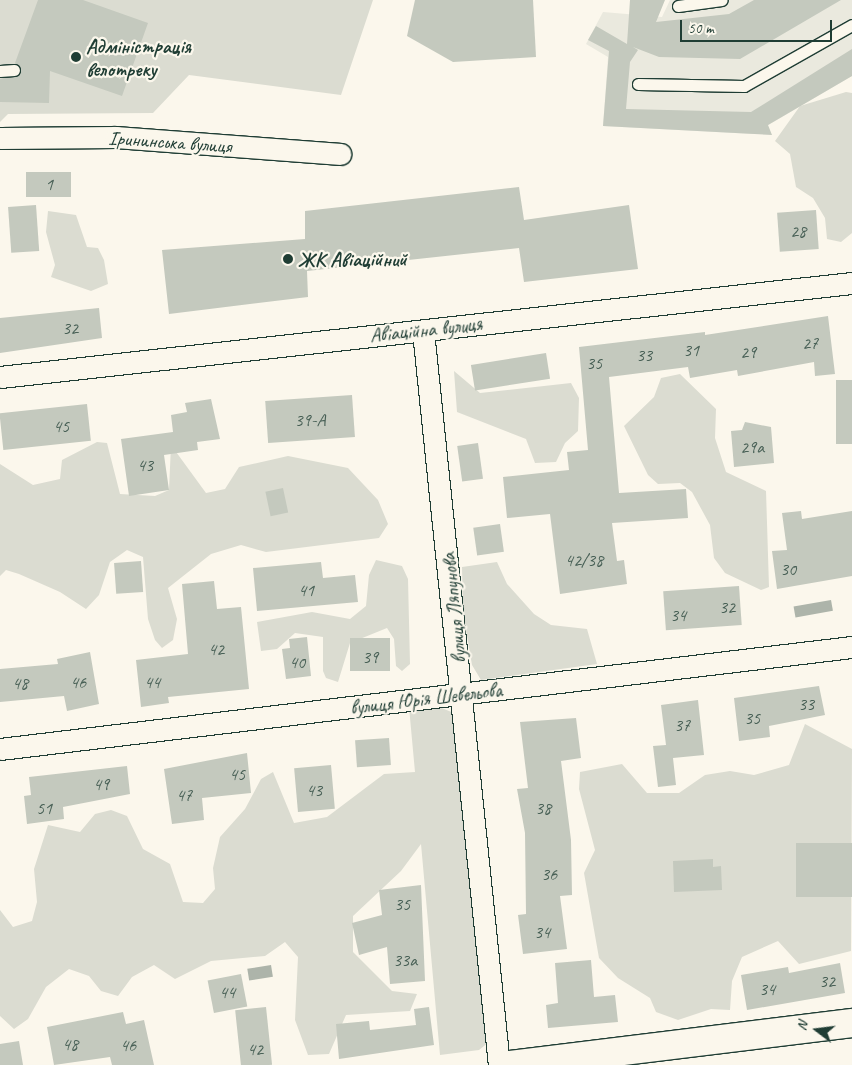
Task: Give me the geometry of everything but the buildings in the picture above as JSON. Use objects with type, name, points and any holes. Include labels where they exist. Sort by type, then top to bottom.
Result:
[{"type":"street","name":"Ірининська вулиця","points":[[0,138],[116,137],[340,154]]},
{"type":"street","name":"Авіаційна вулиця","points":[[0,378],[852,283]]},
{"type":"street","name":"вулиця Ляпунова","points":[[423,331],[464,695],[499,1065]]},
{"type":"street","name":"вулиця Юрія Шевельова","points":[[0,749],[464,695],[852,647]]},
{"type":"street","points":[[510,1065],[852,1023]]},
{"type":"lane","points":[[678,6],[722,0]]},
{"type":"lane","points":[[638,84],[744,86],[852,25]]},
{"type":"lane","points":[[0,71],[14,70]]},
{"type":"shaded area","points":[[0,0],[373,0],[341,95],[189,75],[153,113],[8,114],[0,122]]},
{"type":"shaded area","points":[[670,0],[852,0],[852,76],[753,134],[603,126],[608,57],[586,44],[603,12],[662,17]]},
{"type":"shaded area","points":[[846,92],[852,93],[852,233],[841,242],[827,239],[825,218],[813,198],[796,187],[790,154],[775,141],[800,106]]},
{"type":"shaded area","points":[[48,211],[76,215],[87,247],[98,248],[104,260],[108,284],[91,291],[51,277],[55,265],[46,232]]},
{"type":"shaded area","points":[[454,371],[480,393],[571,383],[579,398],[578,431],[565,443],[556,462],[535,463],[526,439],[457,412]]},
{"type":"shaded area","points":[[680,374],[716,409],[715,438],[726,472],[766,491],[769,587],[761,590],[725,573],[714,558],[710,525],[692,492],[680,483],[658,484],[648,475],[624,426],[654,397],[661,378]]},
{"type":"shaded area","points":[[97,442],[107,443],[120,494],[155,496],[169,490],[171,445],[206,493],[225,489],[239,467],[288,456],[348,468],[378,500],[388,524],[379,538],[266,552],[241,545],[211,554],[168,588],[177,619],[173,640],[162,648],[155,640],[148,619],[143,557],[127,550],[110,562],[99,595],[86,609],[60,592],[19,574],[6,570],[0,576],[0,464],[33,485],[60,479],[62,460]]},
{"type":"shaded area","points":[[376,560],[402,566],[408,579],[410,664],[402,671],[396,666],[394,639],[387,628],[350,643],[338,682],[326,678],[323,671],[323,637],[295,633],[277,649],[261,651],[257,622],[312,612],[350,619],[366,606],[369,575]]},
{"type":"shaded area","points":[[497,562],[507,584],[534,614],[551,625],[587,629],[597,664],[481,680],[472,665],[463,612],[462,567]]},
{"type":"shaded area","points":[[831,600],[833,611],[795,617],[794,607]]},
{"type":"shaded area","points":[[409,707],[439,707],[454,713],[489,1042],[479,1050],[440,1055],[421,844],[401,871],[353,916],[353,952],[392,991],[417,994],[410,1011],[346,1015],[329,1054],[308,1055],[295,1020],[298,957],[285,942],[265,956],[211,961],[175,979],[154,965],[132,977],[118,996],[101,991],[89,976],[69,969],[46,987],[28,1019],[14,1029],[0,1016],[0,910],[13,927],[32,921],[37,902],[34,869],[48,825],[80,832],[95,814],[111,810],[127,816],[143,849],[170,864],[183,902],[203,903],[215,889],[213,868],[220,837],[245,809],[261,779],[273,772],[294,823],[327,817],[384,774],[415,772]]},
{"type":"shaded area","points":[[805,724],[852,749],[851,951],[799,964],[778,941],[742,957],[732,981],[730,1010],[711,1009],[678,1020],[656,1012],[650,998],[618,978],[599,958],[584,873],[595,850],[579,789],[580,772],[622,764],[647,793],[679,793],[705,775],[730,771],[754,775],[789,765]]},
{"type":"shaded area","points":[[271,965],[273,977],[249,981],[247,969]]},
{"type":"place","name":"Адміністрація велотреку","points":[[76,57]]},
{"type":"place","name":"ЖК Авіаційний","points":[[288,259]]}]
